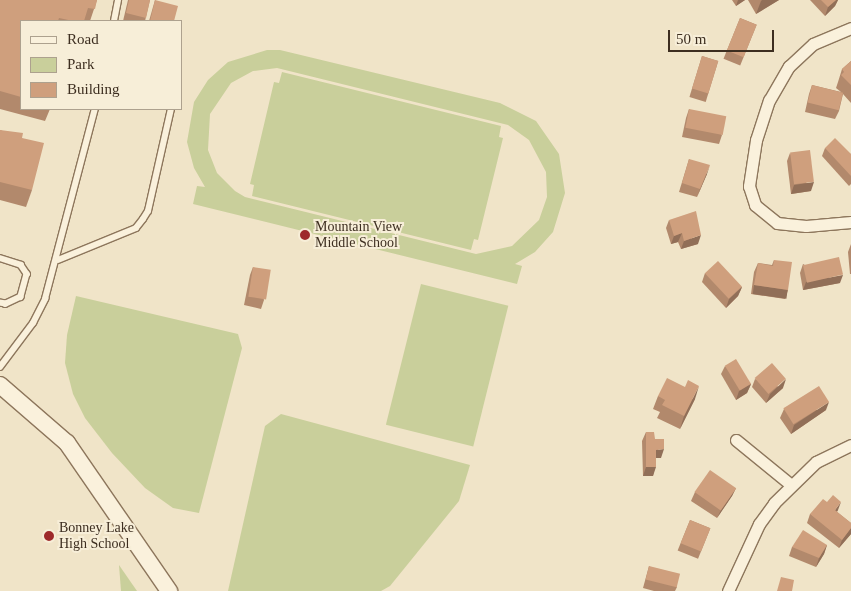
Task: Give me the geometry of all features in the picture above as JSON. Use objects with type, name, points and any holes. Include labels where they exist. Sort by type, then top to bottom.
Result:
[{"type":"main road","points":[[0,385],[67,443],[169,591]]},
{"type":"street","points":[[851,28],[823,38],[800,54],[789,66],[769,100],[752,161],[749,186],[755,205],[770,219],[786,225],[851,222]]},
{"type":"street","points":[[736,440],[790,484]]},
{"type":"street","points":[[728,591],[759,524],[790,484],[830,453],[851,445]]},
{"type":"lane","points":[[114,20],[118,0]]},
{"type":"lane","points":[[0,367],[33,323],[45,299],[58,260],[95,110]]},
{"type":"lane","points":[[58,260],[136,228],[143,219],[164,145],[171,110]]},
{"type":"lane","points":[[0,258],[21,265],[27,274],[21,298],[6,304],[0,303]]},
{"type":"green space","points":[[267,50],[280,50],[500,103],[536,121],[559,154],[565,193],[553,232],[535,252],[515,264],[522,266],[517,284],[193,204],[197,186],[205,187],[194,168],[187,142],[194,102],[208,80],[228,62]],"holes":[[[277,68],[508,125],[529,140],[546,172],[547,197],[539,220],[512,246],[476,254],[245,197],[235,191],[217,173],[208,150],[210,114],[231,83],[253,71]]]},
{"type":"green space","points":[[282,72],[501,126],[499,137],[503,138],[478,240],[474,239],[471,250],[252,196],[254,185],[250,184],[274,82],[279,83]]},
{"type":"green space","points":[[421,284],[508,306],[473,446],[386,425]]},
{"type":"green space","points":[[76,296],[238,334],[242,348],[199,513],[173,508],[145,488],[112,453],[85,418],[73,394],[65,363],[67,335]]},
{"type":"green space","points":[[281,414],[470,465],[459,501],[390,586],[381,591],[228,591],[265,426]]},
{"type":"green space","points":[[119,565],[137,591],[121,591]]},
{"type":"building","points":[[0,0],[97,0],[95,9],[88,8],[84,20],[59,18],[58,20],[20,20],[20,97],[0,91]]},
{"type":"building","points":[[129,0],[150,0],[146,18],[126,13]]},
{"type":"building","points":[[155,0],[178,6],[174,20],[150,20]]},
{"type":"building","points":[[821,0],[836,0],[828,7]]},
{"type":"building","points":[[740,18],[757,25],[744,57],[727,50]]},
{"type":"building","points":[[702,56],[718,61],[708,93],[692,89]]},
{"type":"building","points":[[851,61],[851,85],[841,75],[844,72],[842,69]]},
{"type":"building","points":[[812,85],[843,93],[839,110],[808,102]]},
{"type":"building","points":[[689,109],[726,116],[723,135],[685,128]]},
{"type":"building","points":[[0,130],[23,133],[22,138],[44,143],[32,190],[0,182]]},
{"type":"building","points":[[835,138],[851,154],[851,176],[825,148]]},
{"type":"building","points":[[810,150],[814,182],[794,184],[790,152]]},
{"type":"building","points":[[689,159],[710,165],[700,189],[682,183]]},
{"type":"building","points":[[696,211],[701,235],[684,241],[682,233],[674,236],[669,220]]},
{"type":"building","points":[[839,257],[843,275],[807,283],[803,265]]},
{"type":"building","points":[[774,260],[792,262],[788,290],[754,285],[758,263],[773,266]]},
{"type":"building","points":[[718,261],[742,287],[729,299],[705,273]]},
{"type":"building","points":[[253,267],[271,270],[266,299],[248,297]]},
{"type":"building","points":[[736,359],[751,384],[740,391],[725,366]]},
{"type":"building","points":[[772,363],[786,379],[768,394],[755,378]]},
{"type":"building","points":[[667,378],[685,387],[688,380],[699,386],[684,416],[662,405],[665,400],[658,396]]},
{"type":"building","points":[[819,386],[829,402],[793,424],[783,408]]},
{"type":"building","points":[[646,432],[654,432],[655,439],[664,439],[664,449],[656,450],[656,467],[646,467]]},
{"type":"building","points":[[710,470],[736,488],[721,510],[695,492]]},
{"type":"building","points":[[833,495],[841,502],[835,510],[851,523],[851,528],[842,540],[810,514],[823,499],[827,502]]},
{"type":"building","points":[[690,520],[710,528],[701,551],[681,543]]},
{"type":"building","points":[[803,530],[827,545],[819,558],[792,547]]},
{"type":"building","points":[[649,566],[680,574],[677,587],[646,580]]},
{"type":"building","points":[[781,577],[794,580],[792,591],[777,591]]},
{"type":"place","name":"Mountain View Middle School","points":[[305,235]]},
{"type":"place","name":"Bonney Lake High School","points":[[49,536]]}]
